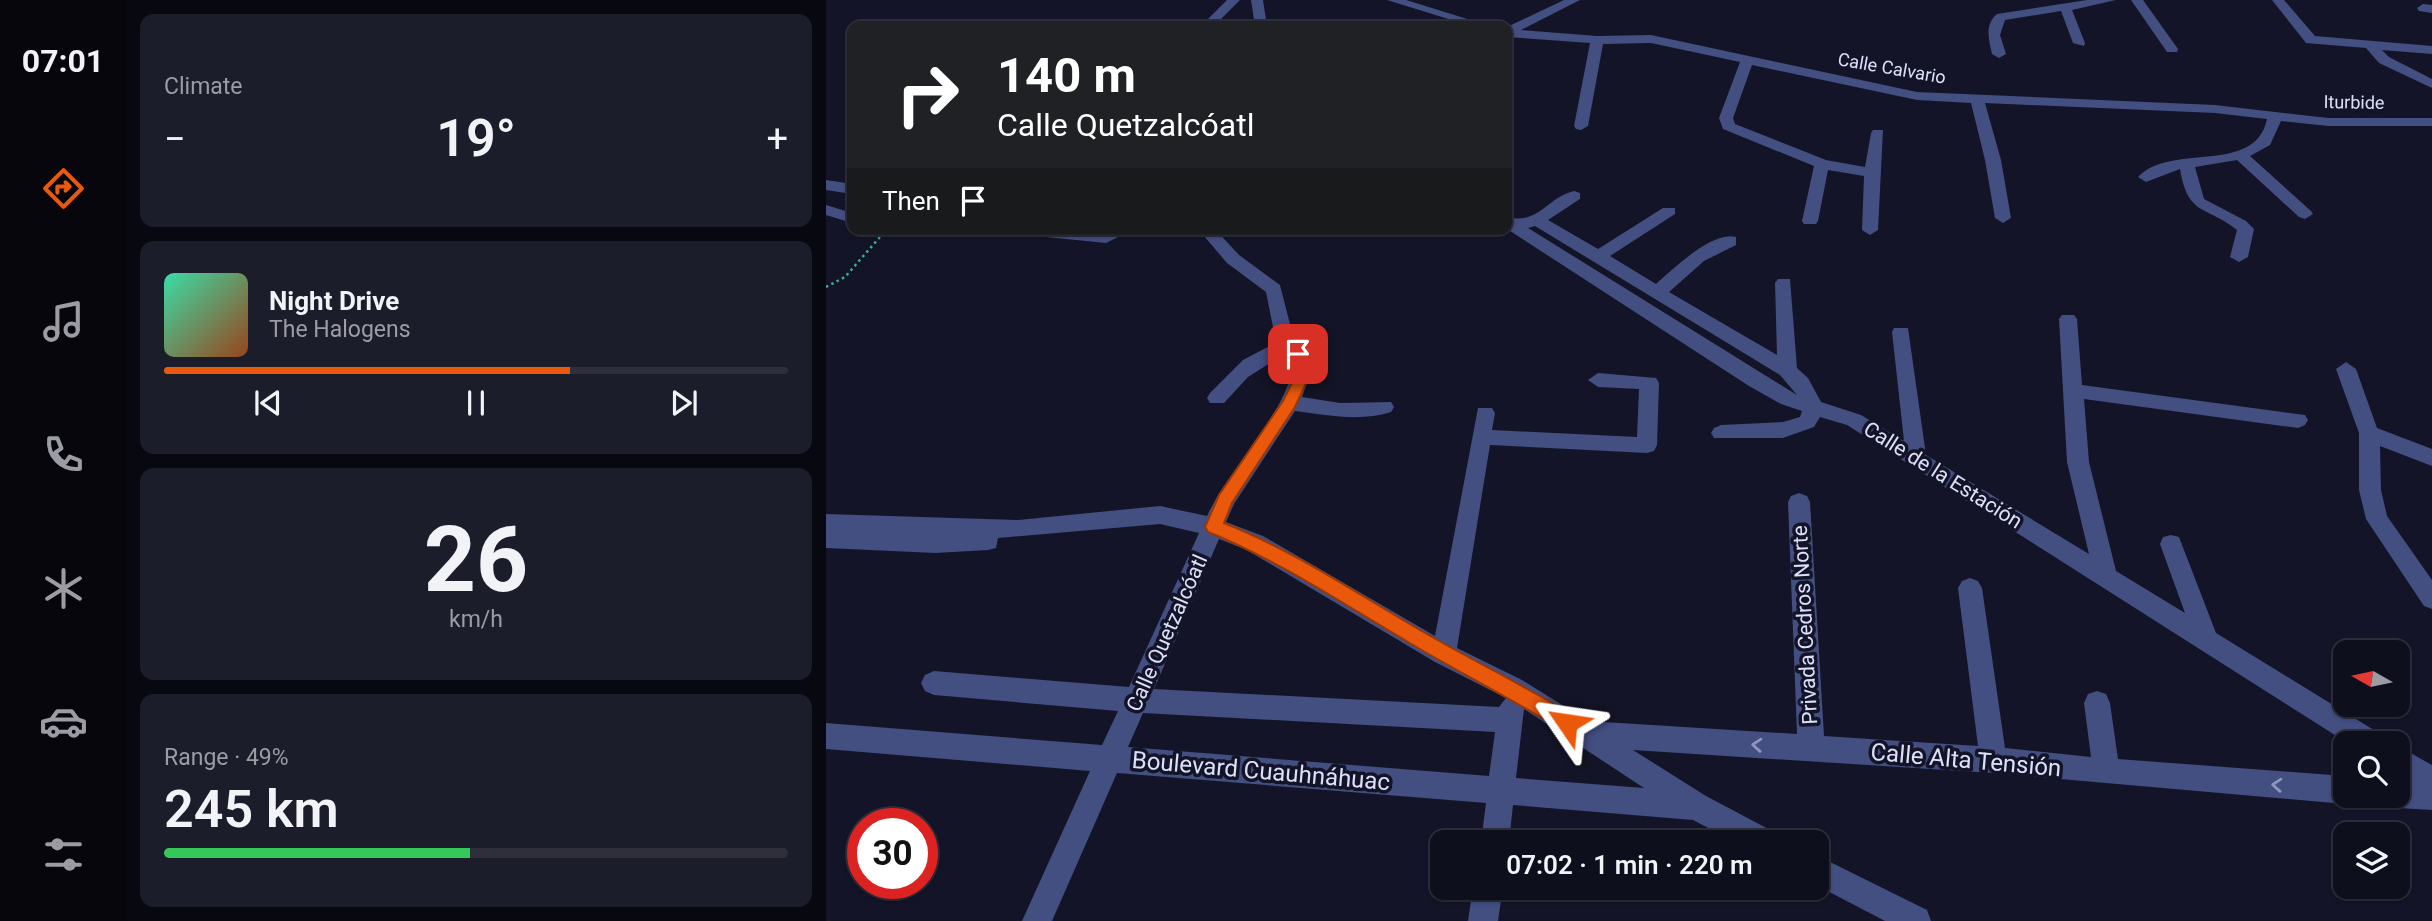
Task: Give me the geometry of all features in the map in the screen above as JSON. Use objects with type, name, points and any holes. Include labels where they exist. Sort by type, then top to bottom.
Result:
[{"type":"street","points":[[1212,21],[1234,0]]},
{"type":"street","points":[[1258,0],[1260,21]]},
{"type":"street","points":[[1393,0],[1468,21]]},
{"type":"street","points":[[1442,13],[1451,0]]},
{"type":"street","points":[[1512,31],[1574,0]]},
{"type":"street","points":[[2009,0],[2030,13]]},
{"type":"street","points":[[1999,54],[1994,35],[1996,21],[2001,17],[2066,9],[2110,0]]},
{"type":"street","points":[[2137,0],[2172,49]]},
{"type":"street","points":[[2278,0],[2311,40],[2432,50]]},
{"type":"street","points":[[2066,9],[2079,43]]},
{"type":"street","name":"Calle Calvario","points":[[1512,33],[1597,40],[1651,39],[1917,96],[2215,109],[2275,117]]},
{"type":"street","points":[[1580,126],[1597,40]]},
{"type":"street","points":[[2370,45],[2384,60],[2432,84]]},
{"type":"street","points":[[1747,60],[1726,118],[1728,126],[1822,164],[1872,173]]},
{"type":"street","points":[[1977,100],[1993,160],[2003,218]]},
{"type":"street","points":[[2146,177],[2186,163],[2240,155],[2270,139],[2275,117]]},
{"type":"street","name":"Iturbide","points":[[2275,117],[2328,122],[2432,122]]},
{"type":"street","points":[[1870,230],[1872,173],[1878,133]]},
{"type":"street","points":[[2240,155],[2305,214]]},
{"type":"street","points":[[2186,163],[2195,198],[2205,207],[2239,222],[2246,229],[2239,257]]},
{"type":"street","points":[[1810,221],[1822,164]]},
{"type":"street","points":[[826,185],[847,188]]},
{"type":"street","points":[[826,201],[847,189]]},
{"type":"street","points":[[1512,224],[1537,220],[1574,196]]},
{"type":"street","points":[[826,210],[847,216]]},
{"type":"street","points":[[1600,255],[1669,211]]},
{"type":"street","points":[[1537,220],[1600,255],[1787,370],[1801,383],[1814,408],[1807,422],[1783,430],[1721,433]]},
{"type":"street","name":"Calle de la Estación","points":[[1512,225],[1756,381],[1814,408],[1854,420],[2352,731]]},
{"type":"street","name":"Calle Quetzalcóatl","points":[[1037,921],[1225,500],[1290,403],[1301,379],[1303,366],[1283,332],[1274,289],[1233,259],[1211,235]]},
{"type":"street","points":[[1658,292],[1698,257],[1730,241]]},
{"type":"street","points":[[1784,283],[1787,370]]},
{"type":"street","points":[[2068,319],[2078,462],[2105,575]]},
{"type":"street","points":[[1901,332],[1916,458]]},
{"type":"street","points":[[1217,398],[1245,366],[1266,353],[1291,344]]},
{"type":"street","points":[[2346,369],[2369,433],[2370,490],[2377,519],[2432,599]]},
{"type":"street","points":[[1481,437],[1647,445],[1649,383],[1598,380]]},
{"type":"street","points":[[2074,391],[2298,420]]},
{"type":"street","points":[[1290,403],[1340,410],[1384,407]]},
{"type":"street","points":[[1444,654],[1485,413]]},
{"type":"street","points":[[2369,433],[2432,458]]},
{"type":"street","name":"Privada Cedros Norte","points":[[1799,502],[1811,748]]},
{"type":"street","points":[[826,523],[1018,529],[1160,515],[1214,527],[1255,543],[1444,654],[1513,688],[1696,806],[1741,830]]},
{"type":"street","points":[[826,539],[985,543],[1018,529]]},
{"type":"street","points":[[2171,544],[2207,641]]},
{"type":"street","points":[[1970,588],[1993,760]]},
{"type":"street","points":[[934,683],[1137,701],[1510,720]]},
{"type":"street","points":[[1497,830],[1513,688]]},
{"type":"street","points":[[2097,704],[2106,772]]},
{"type":"street","name":"Calle Alta Tensión","points":[[1586,734],[1993,760],[2106,772],[2333,789]]},
{"type":"street","name":"Boulevard Cuauhnáhuac","points":[[826,736],[1696,806]]},
{"type":"street","points":[[2410,766],[2432,780]]},
{"type":"street","points":[[2410,795],[2432,796]]},
{"type":"street","points":[[1829,876],[1916,921]]},
{"type":"street","points":[[1483,921],[1486,900]]},
{"type":"path","points":[[826,287],[845,276],[882,235]]},
{"type":"route","points":[[1298,354],[1303,366],[1301,379],[1290,403],[1225,500],[1214,527],[1255,543],[1444,654],[1513,688],[1567,723]]}]
